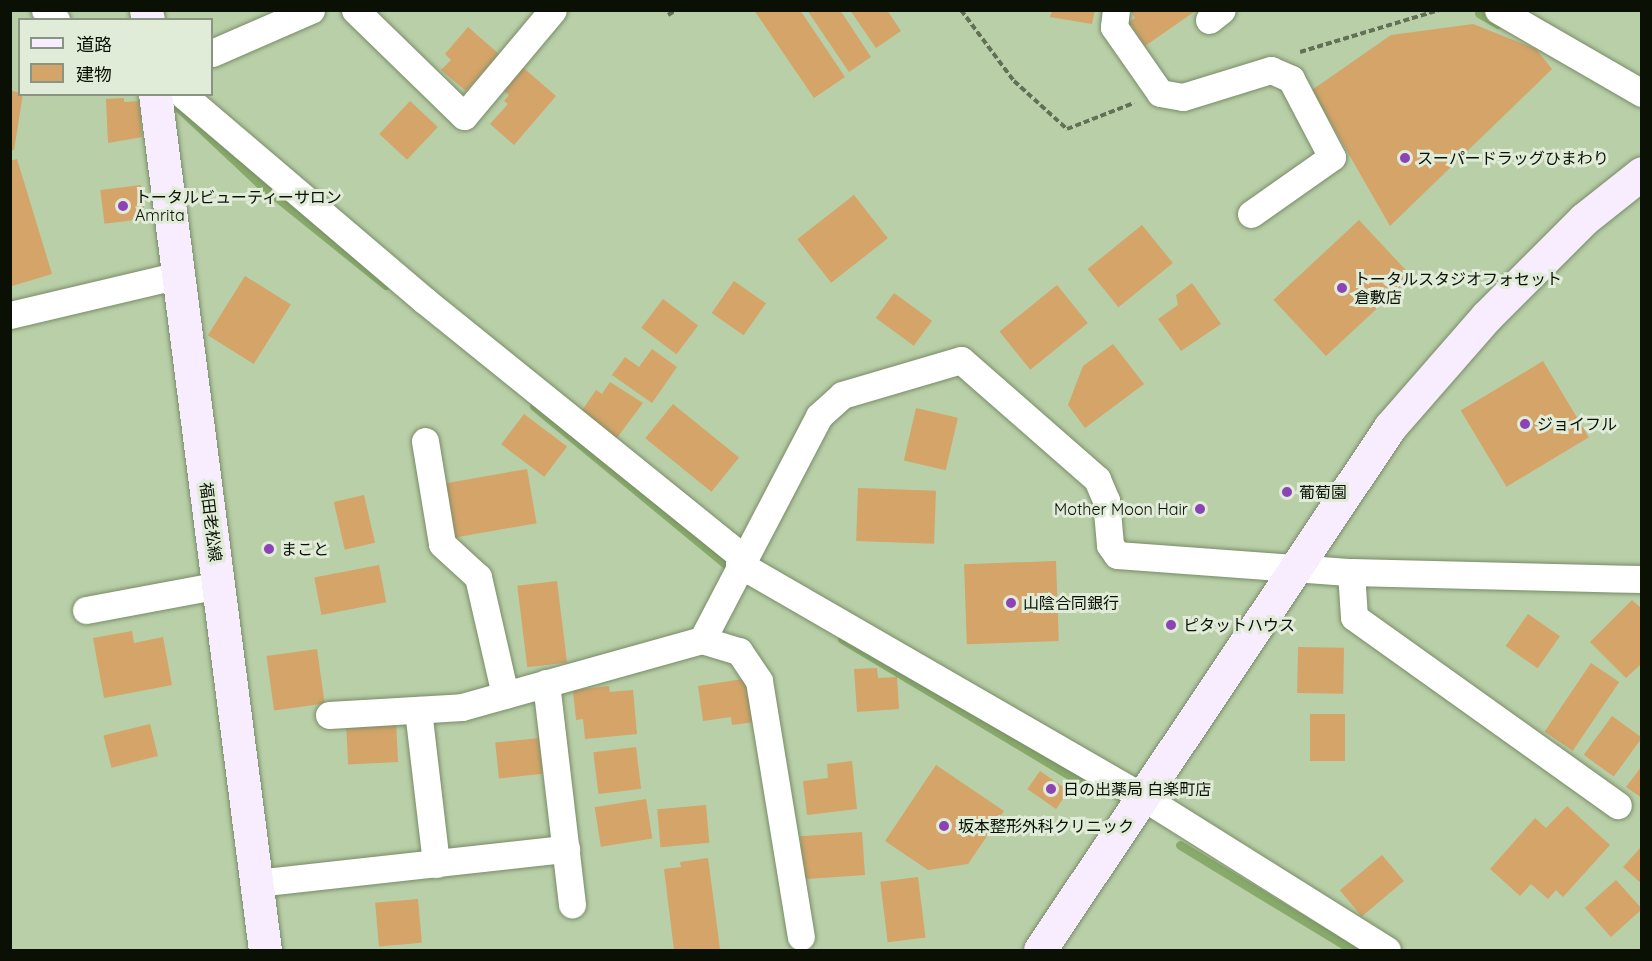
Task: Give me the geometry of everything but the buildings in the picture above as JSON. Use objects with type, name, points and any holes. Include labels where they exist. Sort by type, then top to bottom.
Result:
[{"type":"street","points":[[213,53],[311,10]]},
{"type":"street","points":[[355,10],[464,116],[553,10]]},
{"type":"street","points":[[1116,10],[1114,27],[1160,93],[1183,97],[1271,70],[1292,80],[1332,157],[1251,214]]},
{"type":"street","points":[[1498,10],[1641,93]]},
{"type":"street","points":[[159,96],[424,300],[738,567],[1143,797],[1387,951]]},
{"type":"street","name":"福田老松線","points":[[159,96],[179,275],[265,951]]},
{"type":"street","points":[[1040,951],[1390,427],[1486,317],[1584,219],[1641,173]]},
{"type":"street","points":[[10,315],[179,275]]},
{"type":"street","points":[[702,640],[738,567],[819,416],[842,395],[961,360],[1097,478],[1106,500],[1110,545],[1117,555],[1295,566],[1351,572],[1641,579]]},
{"type":"street","points":[[425,441],[442,544],[478,577],[505,695]]},
{"type":"street","points":[[1351,572],[1354,617],[1618,805]]},
{"type":"street","points":[[86,610],[219,585]]},
{"type":"street","points":[[329,715],[462,707],[702,640],[739,651],[759,681],[801,937]]},
{"type":"street","points":[[546,683],[572,904]]},
{"type":"street","points":[[418,710],[436,864]]},
{"type":"street","points":[[256,883],[566,849]]},
{"type":"path","points":[[668,15],[676,10]]},
{"type":"path","points":[[961,10],[1014,81],[1067,129],[1160,93]]},
{"type":"path","points":[[1282,75],[1303,48],[1439,10]]},
{"type":"waterway","points":[[1479,13],[1498,24]]},
{"type":"waterway","points":[[178,107],[259,183],[386,285]]},
{"type":"waterway","points":[[534,406],[734,571]]},
{"type":"waterway","points":[[842,639],[1084,784]]},
{"type":"waterway","points":[[1180,845],[1353,950]]},
{"type":"place","name":"スーパードラッグひまわり","points":[[1405,158]]},
{"type":"place","name":"トータルビューティーサロン Amrita","points":[[123,206]]},
{"type":"place","name":"トータルスタジオフォセット 倉敷店","points":[[1342,288]]},
{"type":"place","name":"ジョイフル","points":[[1525,424]]},
{"type":"place","name":"葡萄園","points":[[1287,492]]},
{"type":"place","name":"Mother Moon Hair","points":[[1200,509]]},
{"type":"place","name":"まこと","points":[[269,549]]},
{"type":"place","name":"山陰合同銀行","points":[[1011,603]]},
{"type":"place","name":"ピタットハウス","points":[[1171,625]]},
{"type":"place","name":"日の出薬局 白楽町店","points":[[1051,789]]},
{"type":"place","name":"坂本整形外科クリニック","points":[[944,826]]}]
